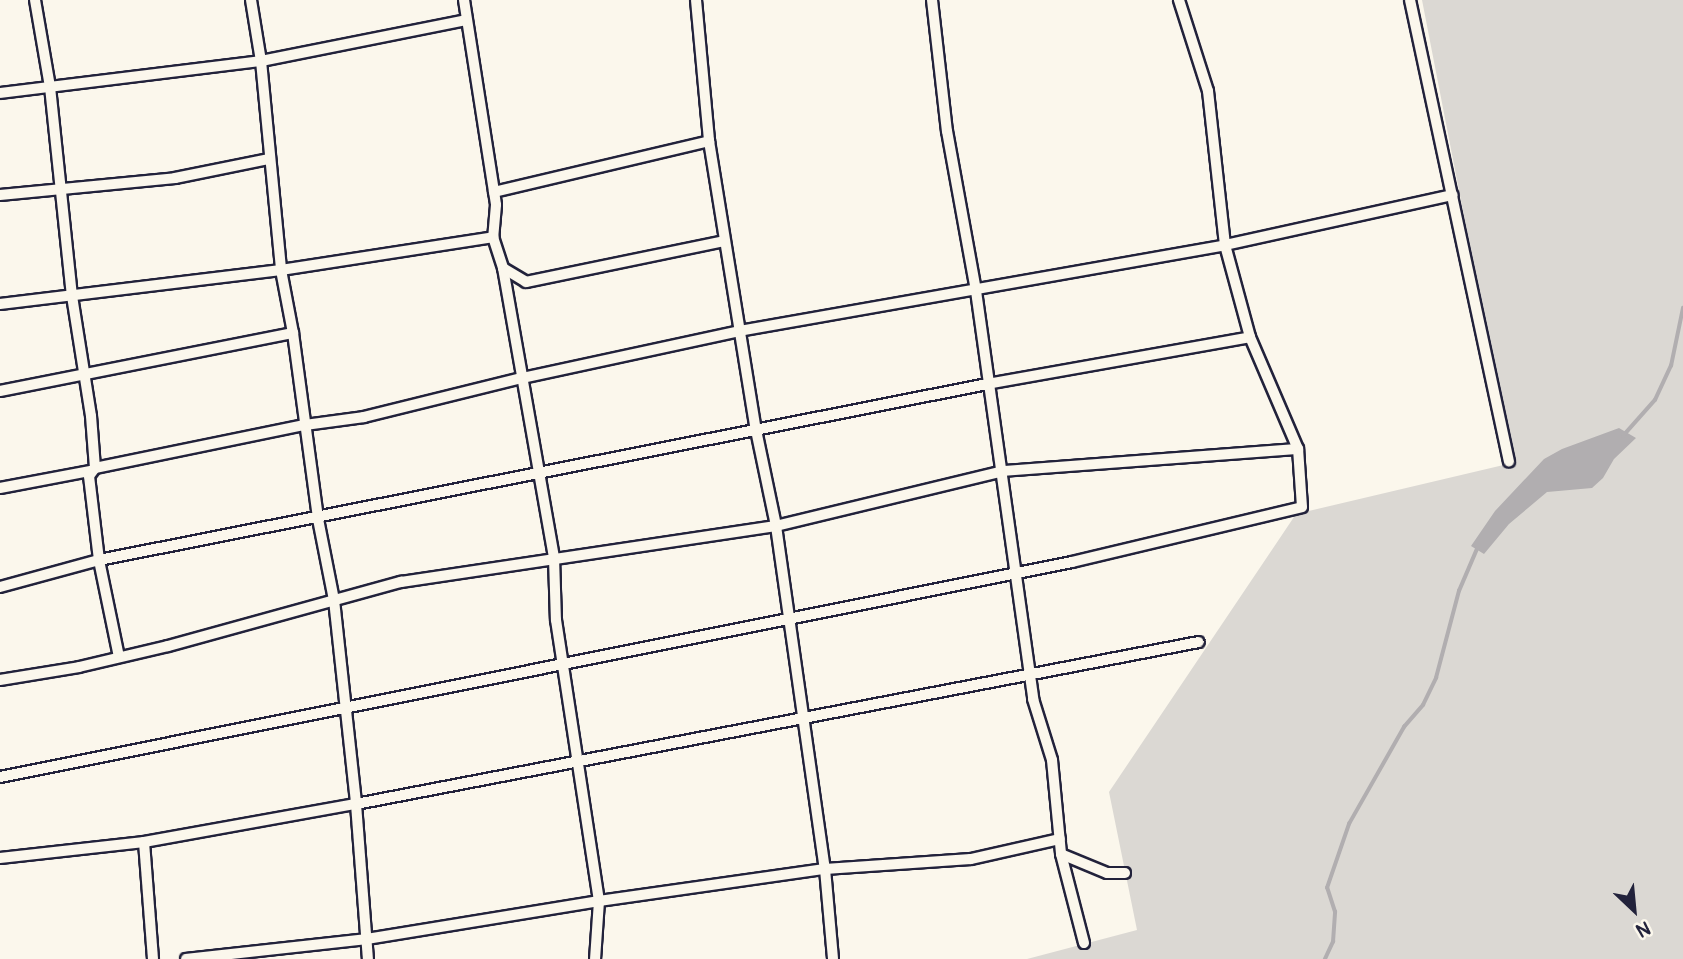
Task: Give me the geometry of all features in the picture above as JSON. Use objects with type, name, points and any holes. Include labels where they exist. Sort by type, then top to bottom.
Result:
[{"type":"street","points":[[35,0],[50,87],[72,296],[86,373],[99,560],[119,657]]},
{"type":"street","points":[[251,0],[261,61],[268,159],[281,270],[293,333],[318,519],[334,600],[356,804],[368,959]]},
{"type":"street","points":[[465,0],[496,205],[494,237],[502,268],[554,558],[556,620],[599,901],[595,959]]},
{"type":"street","points":[[696,0],[709,141],[756,430],[776,526],[825,869],[833,959]]},
{"type":"street","points":[[0,777],[1014,574],[1302,507],[1298,449],[1251,337],[1225,245],[1208,91],[1179,0]]},
{"type":"street","points":[[1410,0],[1509,461]]},
{"type":"street","points":[[936,1],[947,131],[976,291],[987,384],[1003,471],[1032,699],[1052,760],[1061,855],[1084,943]]},
{"type":"street","points":[[0,93],[261,61],[466,20]]},
{"type":"street","points":[[494,192],[709,141]]},
{"type":"street","points":[[0,195],[175,178],[268,159]]},
{"type":"street","points":[[0,488],[305,425],[364,417],[522,378],[739,331],[1225,245],[1452,195]]},
{"type":"street","points":[[0,304],[281,270],[494,237]]},
{"type":"street","points":[[502,268],[526,282],[724,241]]},
{"type":"street","points":[[0,391],[293,333]]},
{"type":"street","points":[[0,587],[99,560],[318,519],[987,384],[1251,337]]},
{"type":"street","points":[[0,680],[119,657],[401,582],[776,526],[1003,471],[1298,449]]},
{"type":"street","points":[[0,858],[144,842],[356,804],[577,759],[1199,642]]},
{"type":"street","points":[[186,959],[367,939],[599,901],[825,869],[971,859],[1060,839]]},
{"type":"street","points":[[144,842],[153,959]]},
{"type":"street","points":[[1061,855],[1107,873],[1125,873]]},
{"type":"shaded area","points":[[1422,0],[1683,0],[1683,959],[1027,959],[1137,930],[1109,792],[1296,514],[1512,463]]},
{"type":"shaded area","points":[[1619,428],[1636,438],[1614,459],[1603,478],[1592,488],[1547,492],[1509,524],[1484,554],[1471,546],[1495,511],[1544,459],[1562,449]]},
{"type":"waterway","points":[[1623,436],[1655,400],[1671,366],[1683,308]]},
{"type":"waterway","points":[[1325,959],[1333,942],[1335,912],[1327,888],[1349,824],[1404,727],[1423,705],[1436,678],[1459,591],[1477,549]]}]
